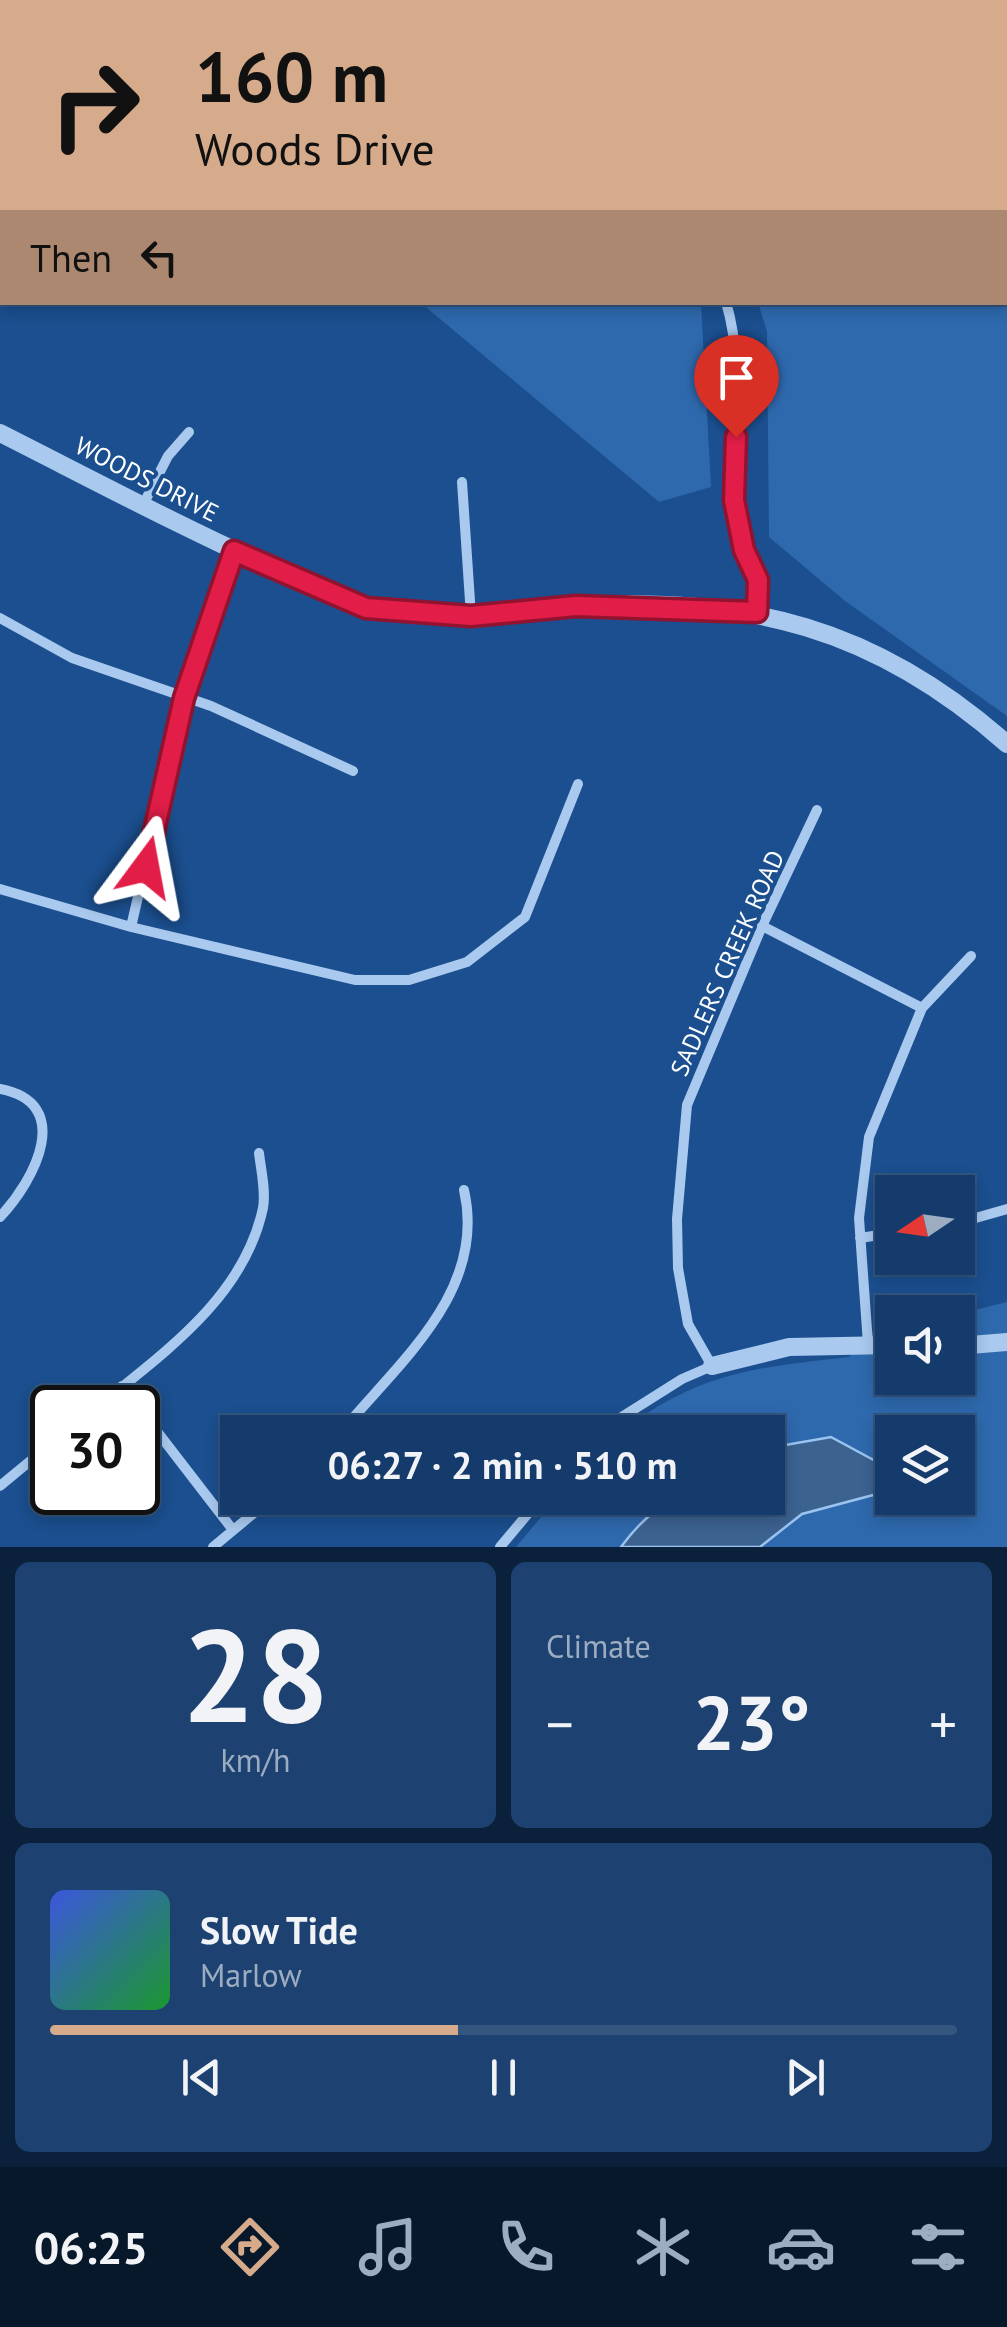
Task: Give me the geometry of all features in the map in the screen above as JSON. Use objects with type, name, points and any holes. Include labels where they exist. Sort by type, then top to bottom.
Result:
[{"type":"street","points":[[727,305],[738,360],[734,500],[744,550],[758,580],[757,612]]},
{"type":"street","points":[[142,505],[168,456],[189,432]]},
{"type":"street","name":"WOODS DRIVE","points":[[0,434],[234,551],[366,608],[471,616],[576,606],[757,612],[844,637],[962,705],[1007,744]]},
{"type":"street","points":[[462,482],[471,616]]},
{"type":"street","points":[[132,926],[184,698],[234,551]]},
{"type":"street","points":[[0,618],[72,658],[184,698],[353,771]]},
{"type":"street","points":[[0,888],[132,926],[355,980],[409,980],[445,972],[498,942],[532,906],[578,784]]},
{"type":"street","name":"SADLERS CREEK ROAD","points":[[712,1366],[688,1324],[681,1298],[676,1245],[683,1133],[696,1077],[817,810]]},
{"type":"street","points":[[762,926],[922,1008]]},
{"type":"street","points":[[868,1344],[859,1198],[869,1137],[922,1008],[971,956]]},
{"type":"street","points":[[0,1089],[30,1098],[39,1108],[44,1127],[26,1178],[0,1217]]},
{"type":"street","points":[[123,1385],[195,1323],[233,1279],[264,1204],[260,1154]]},
{"type":"street","points":[[355,1415],[456,1290],[471,1232],[464,1190]]},
{"type":"street","points":[[975,1218],[1007,1208]]},
{"type":"street","points":[[860,1238],[875,1236]]},
{"type":"street","points":[[975,1345],[1007,1342]]},
{"type":"street","points":[[625,1415],[712,1366],[789,1347],[875,1344]]},
{"type":"street","points":[[160,1435],[233,1530]]},
{"type":"street","points":[[0,1486],[30,1461]]},
{"type":"street","points":[[213,1547],[251,1515]]},
{"type":"street","points":[[500,1547],[527,1515]]},
{"type":"shaded area","points":[[423,305],[701,305],[711,487],[659,502]]},
{"type":"shaded area","points":[[759,305],[1007,305],[1007,716],[845,601],[769,537],[767,331]]},
{"type":"shaded area","points":[[1007,1302],[1007,1547],[516,1547],[543,1515],[785,1515],[785,1415],[645,1415],[676,1397],[728,1376],[849,1357],[875,1329],[875,1395],[975,1395],[975,1310]]},
{"type":"shaded area","points":[[831,1437],[875,1461],[875,1495],[802,1514],[760,1547],[621,1547],[651,1515],[785,1515],[785,1445]]},
{"type":"route","points":[[146,867],[184,698],[234,551],[366,608],[471,616],[576,606],[757,612],[758,580],[744,550],[734,500],[736,437]]}]
